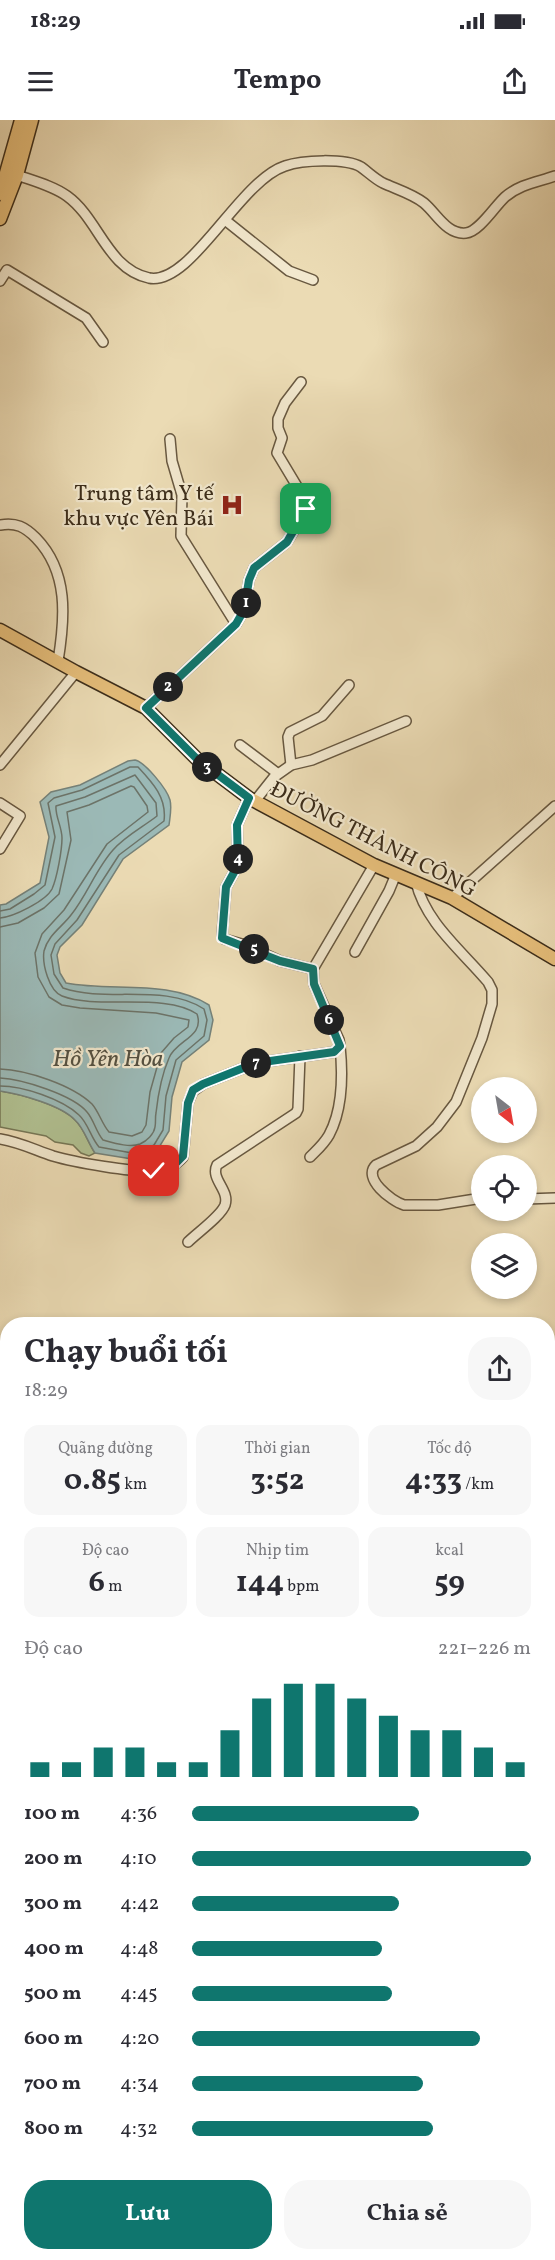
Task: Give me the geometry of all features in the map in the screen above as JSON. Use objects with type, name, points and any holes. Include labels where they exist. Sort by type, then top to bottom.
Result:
[{"type":"main road","points":[[0,194],[21,120]]},
{"type":"main road","points":[[0,219],[17,175],[32,120]]},
{"type":"main road","name":"ĐƯỜNG THÀNH CÔNG","points":[[0,630],[146,708],[197,759],[252,800],[374,865],[452,898],[555,959]]},
{"type":"street","points":[[17,175],[67,196],[84,212],[114,257],[132,272],[148,278],[161,279],[171,274],[205,243],[248,191],[284,166],[344,162],[360,167],[380,181],[422,201],[450,230],[470,233],[516,188],[554,178]]},
{"type":"street","points":[[225,220],[289,271],[313,280]]},
{"type":"street","points":[[0,281],[7,270],[86,318],[103,342]]},
{"type":"street","points":[[146,708],[236,624],[244,610],[249,580],[254,568],[287,542],[306,509],[307,503],[277,453],[282,438],[278,428],[278,419],[285,404],[301,382]]},
{"type":"street","points":[[170,439],[172,461],[182,495],[181,536],[236,624]]},
{"type":"street","points":[[0,525],[11,522],[28,529],[46,548],[55,568],[62,589],[63,611],[58,661]]},
{"type":"street","points":[[0,765],[76,672]]},
{"type":"street","points":[[291,765],[288,737],[290,732],[322,716],[349,685]]},
{"type":"street","points":[[313,969],[280,961],[245,945],[224,939],[222,936],[226,887],[238,865],[237,825],[252,800],[277,773],[291,765],[312,760],[406,721]]},
{"type":"street","points":[[240,745],[277,773]]},
{"type":"street","points":[[0,803],[20,816],[0,849]]},
{"type":"street","points":[[452,898],[555,806]]},
{"type":"street","points":[[310,1157],[330,1134],[337,1111],[341,1084],[340,1046],[314,984],[313,969],[374,865]]},
{"type":"street","points":[[355,952],[396,874]]},
{"type":"street","points":[[416,882],[421,900],[429,914],[488,982],[492,990],[492,1004],[456,1102],[422,1141],[407,1152],[376,1165],[372,1168],[371,1174],[375,1183],[404,1205],[438,1205],[471,1200]]},
{"type":"street","points":[[0,1139],[14,1141],[76,1161],[141,1171],[164,1169],[173,1166],[183,1156],[188,1103],[193,1090],[256,1063],[334,1052],[340,1046]]},
{"type":"street","points":[[188,1242],[219,1213],[225,1204],[225,1195],[215,1174],[217,1165],[296,1113],[300,1056]]},
{"type":"street","points":[[537,1199],[555,1198]]},
{"type":"green space","points":[[0,1091],[40,1101],[69,1115],[81,1127],[95,1153],[89,1156],[81,1153],[73,1145],[55,1142],[46,1136],[0,1127]]},
{"type":"water","name":"Hồ Yên Hòa","points":[[135,760],[150,771],[168,795],[171,806],[169,825],[123,859],[82,925],[60,947],[57,955],[60,973],[66,983],[158,989],[193,997],[209,1005],[213,1020],[209,1040],[182,1062],[172,1097],[169,1131],[158,1149],[144,1158],[132,1159],[95,1153],[81,1127],[69,1115],[40,1101],[0,1091],[0,905],[6,904],[40,883],[49,837],[40,802],[51,792],[80,785],[128,761]]},
{"type":"place","name":"Trung tâm Y tế khu vực Yên Bái","points":[[232,505]]},
{"type":"route","points":[[154,1171],[173,1166],[183,1156],[188,1103],[193,1090],[256,1063],[270,1059],[334,1052],[340,1046],[314,984],[313,969],[280,961],[245,945],[222,938],[226,887],[238,865],[237,825],[249,798],[197,759],[146,708],[195,661],[230,632],[244,610],[249,580],[254,568],[287,542],[306,509]]}]
